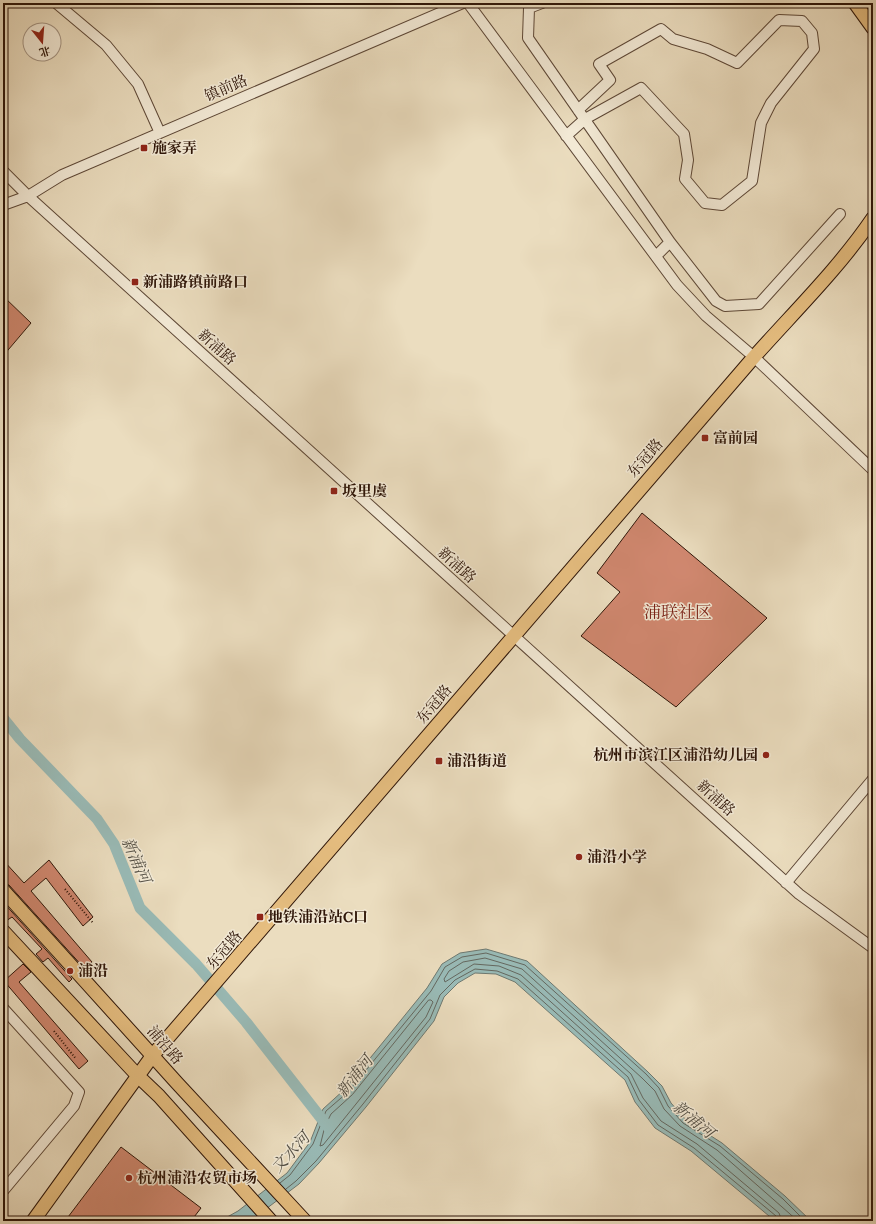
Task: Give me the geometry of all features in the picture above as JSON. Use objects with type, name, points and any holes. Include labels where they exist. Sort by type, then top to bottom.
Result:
[{"type":"main road","points":[[855,3],[873,28]]},
{"type":"main road","name":"东冠路","points":[[33,1221],[153,1055],[210,991],[513,636],[754,357],[810,296],[862,234],[873,218]]},
{"type":"main road","name":"浦沿路","points":[[3,890],[305,1221]]},
{"type":"main road","points":[[3,931],[138,1076],[159,1096],[269,1219]]},
{"type":"street","points":[[56,3],[106,45],[138,84],[160,133]]},
{"type":"street","name":"镇前路","points":[[3,205],[28,196],[62,175],[463,3]]},
{"type":"street","points":[[468,3],[678,286],[706,316],[754,357],[873,470]]},
{"type":"street","points":[[542,3],[529,8],[528,38],[670,242],[716,301],[725,306],[759,304],[840,214]]},
{"type":"street","points":[[566,136],[585,119],[641,88],[684,134],[688,160],[685,179],[705,203],[722,205],[752,181],[761,123],[771,103],[814,49],[812,34],[802,21],[779,20],[737,63],[708,49],[673,39],[660,29],[599,64],[610,80],[578,110]]},
{"type":"street","name":"新浦路","points":[[3,171],[28,196],[786,883],[873,948]]},
{"type":"street","points":[[656,256],[670,242]]},
{"type":"street","points":[[786,883],[873,779]]},
{"type":"street","points":[[3,1008],[79,1092],[74,1106],[3,1191]]},
{"type":"path","points":[[65,889],[93,923]]},
{"type":"path","points":[[54,1031],[76,1059]]},
{"type":"water","points":[[486,949],[527,961],[662,1086],[671,1103],[686,1120],[722,1143],[785,1196],[811,1221],[775,1221],[691,1151],[655,1128],[635,1102],[625,1080],[515,982],[496,974],[475,973],[458,983],[444,997],[434,1021],[366,1107],[319,1163],[299,1184],[250,1221],[220,1221],[238,1211],[287,1173],[310,1142],[323,1109],[345,1089],[427,988],[442,964],[460,953]]},
{"type":"building","points":[[3,296],[31,323],[3,356]]},
{"type":"building","points":[[642,513],[767,618],[676,707],[581,636],[620,592],[597,573]]},
{"type":"building","points":[[3,860],[24,883],[49,860],[93,917],[83,926],[46,878],[31,891],[92,962],[84,968],[9,885],[3,882]]},
{"type":"building","points":[[3,902],[72,979],[69,982],[48,958],[43,962],[36,954],[42,949],[12,917],[3,923]]},
{"type":"building","points":[[23,964],[31,972],[19,982],[88,1061],[79,1069],[4,981]]},
{"type":"building","name":"杭州浦沿农贸市场","points":[[121,1147],[201,1208],[191,1221],[65,1221]]},
{"type":"waterway","name":"新浦河","points":[[3,718],[20,739],[97,819],[114,844],[140,908],[196,964],[246,1022],[328,1127]]},
{"type":"place","name":"施家弄","points":[[144,148]]},
{"type":"place","name":"新浦路镇前路口","points":[[135,282]]},
{"type":"place","name":"富前园","points":[[705,438]]},
{"type":"place","name":"坂里虞","points":[[334,491]]},
{"type":"place","name":"杭州市滨江区浦沿幼儿园","points":[[766,755]]},
{"type":"place","name":"浦沿街道","points":[[439,761]]},
{"type":"place","name":"浦沿小学","points":[[579,857]]},
{"type":"place","name":"地铁浦沿站C口","points":[[260,917]]},
{"type":"place","name":"浦沿","points":[[70,971]]},
{"type":"place","name":"杭州浦沿农贸市场","points":[[129,1178]]},
{"type":"district","name":"浦联社区","points":[[678,612]]},
{"type":"water label","name":"文水河","points":[[290,1152]]}]
